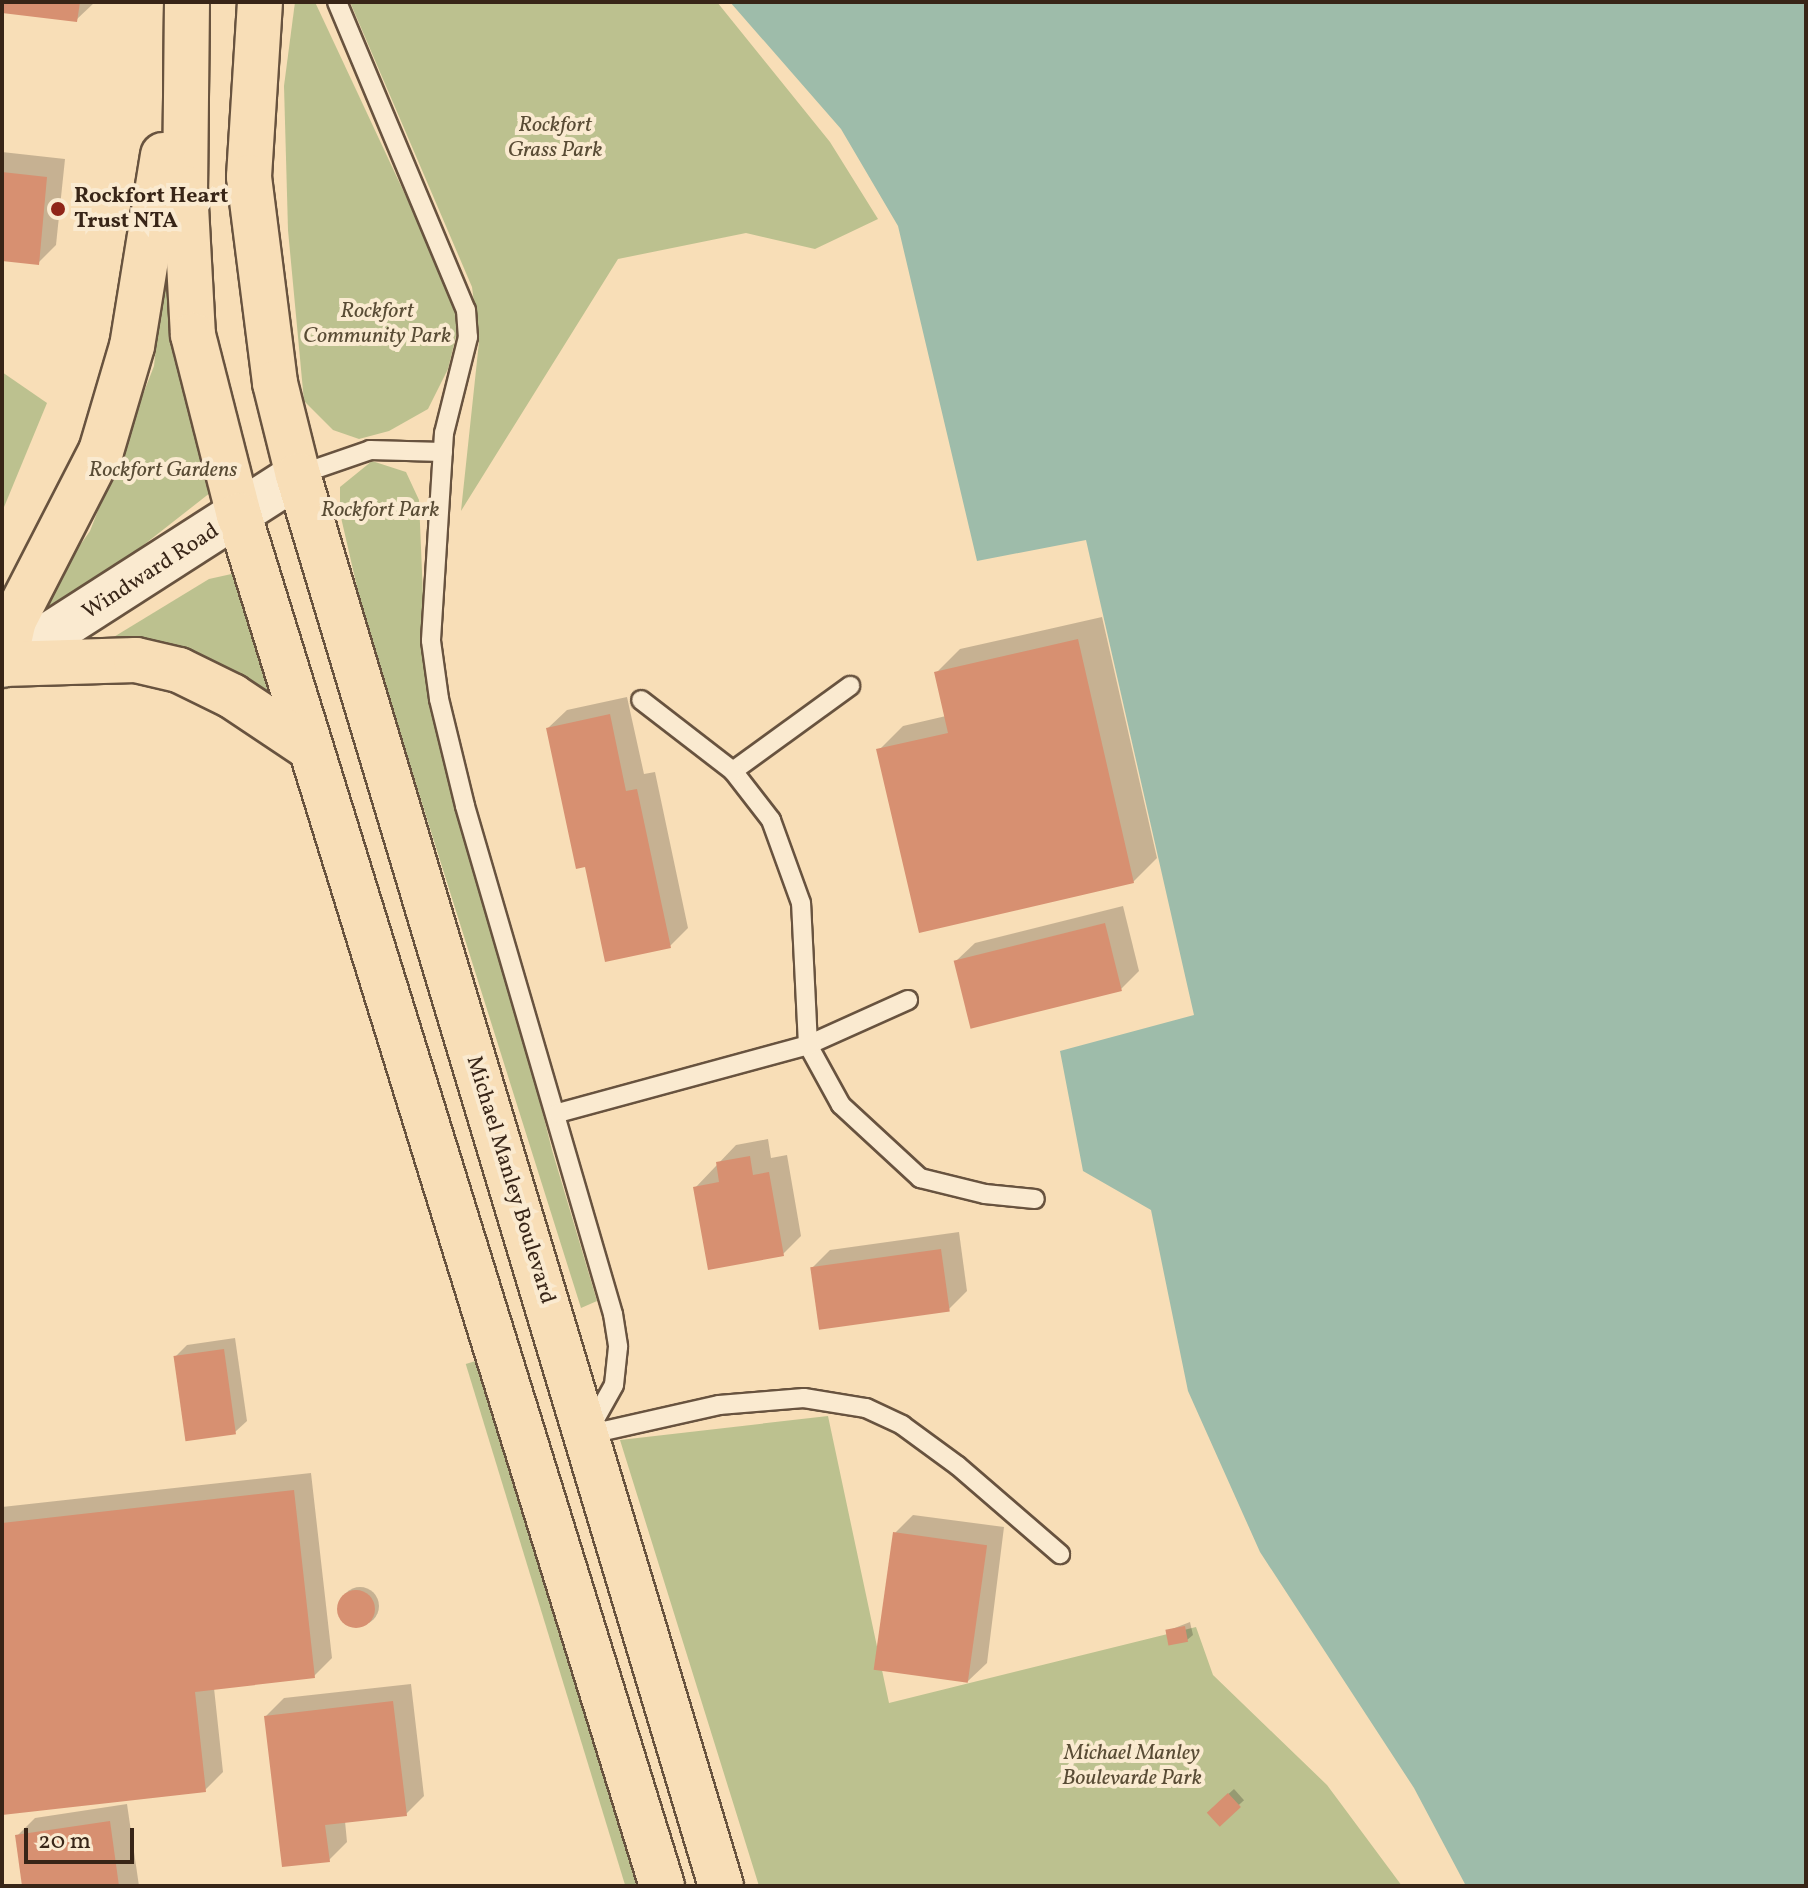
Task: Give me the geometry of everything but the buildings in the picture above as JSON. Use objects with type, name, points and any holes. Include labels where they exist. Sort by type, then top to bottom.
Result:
[{"type":"highway","points":[[186,2],[185,188],[193,335],[239,515],[662,1886]]},
{"type":"highway","points":[[186,2],[132,346],[101,451],[14,620],[3,665],[136,660],[179,670],[232,696],[310,748]]},
{"type":"highway","name":"Michael Manley Boulevard","points":[[260,2],[249,177],[270,354],[298,475],[721,1886]]},
{"type":"main road","name":"Windward Road","points":[[3,665],[298,475]]},
{"type":"lane","points":[[337,2],[466,310],[468,337],[443,452],[431,641],[439,699],[465,806],[602,1262],[618,1347],[614,1385],[586,1435]]},
{"type":"lane","points":[[298,475],[370,450],[443,452]]},
{"type":"lane","points":[[733,771],[850,686]]},
{"type":"lane","points":[[641,700],[733,771],[771,820],[797,888],[808,980],[808,1045],[841,1105],[920,1178],[985,1194],[1035,1199]]},
{"type":"lane","points":[[558,1113],[808,1045],[908,1000]]},
{"type":"lane","points":[[586,1435],[719,1405],[804,1398],[866,1408],[902,1425],[958,1466],[1060,1554]]},
{"type":"green space","name":"Rockfort Community Park","points":[[295,2],[315,2],[453,297],[458,328],[448,369],[428,409],[389,431],[359,439],[333,430],[304,401],[288,230],[284,86]]},
{"type":"green space","name":"Rockfort Grass Park","points":[[350,2],[717,2],[830,142],[878,219],[815,249],[746,233],[618,259],[461,511],[479,342],[472,287]]},
{"type":"green space","name":"Rockfort Gardens","points":[[171,203],[215,489],[76,598],[20,631],[90,531],[154,366]]},
{"type":"green space","points":[[2,372],[47,403],[2,512]]},
{"type":"green space","name":"Rockfort Park","points":[[372,461],[406,472],[419,500],[425,644],[552,1150],[597,1301],[581,1308],[365,622],[340,513],[340,487]]},
{"type":"green space","points":[[236,573],[293,724],[94,649],[209,579]]},
{"type":"green space","points":[[482,1359],[643,1885],[625,1886],[466,1364]]},
{"type":"green space","name":"Michael Manley Boulevarde Park","points":[[828,1416],[889,1703],[1196,1627],[1213,1675],[1327,1785],[1402,1886],[759,1886],[620,1440]]},
{"type":"shaded area","points":[[730,2],[1806,2],[1806,1886],[1466,1886],[1414,1788],[1260,1552],[1188,1391],[1151,1210],[1083,1171],[1060,1051],[1194,1015],[1086,540],[977,561],[898,226],[841,129]]},
{"type":"place","name":"Rockfort Heart Trust NTA","points":[[58,209]]}]
